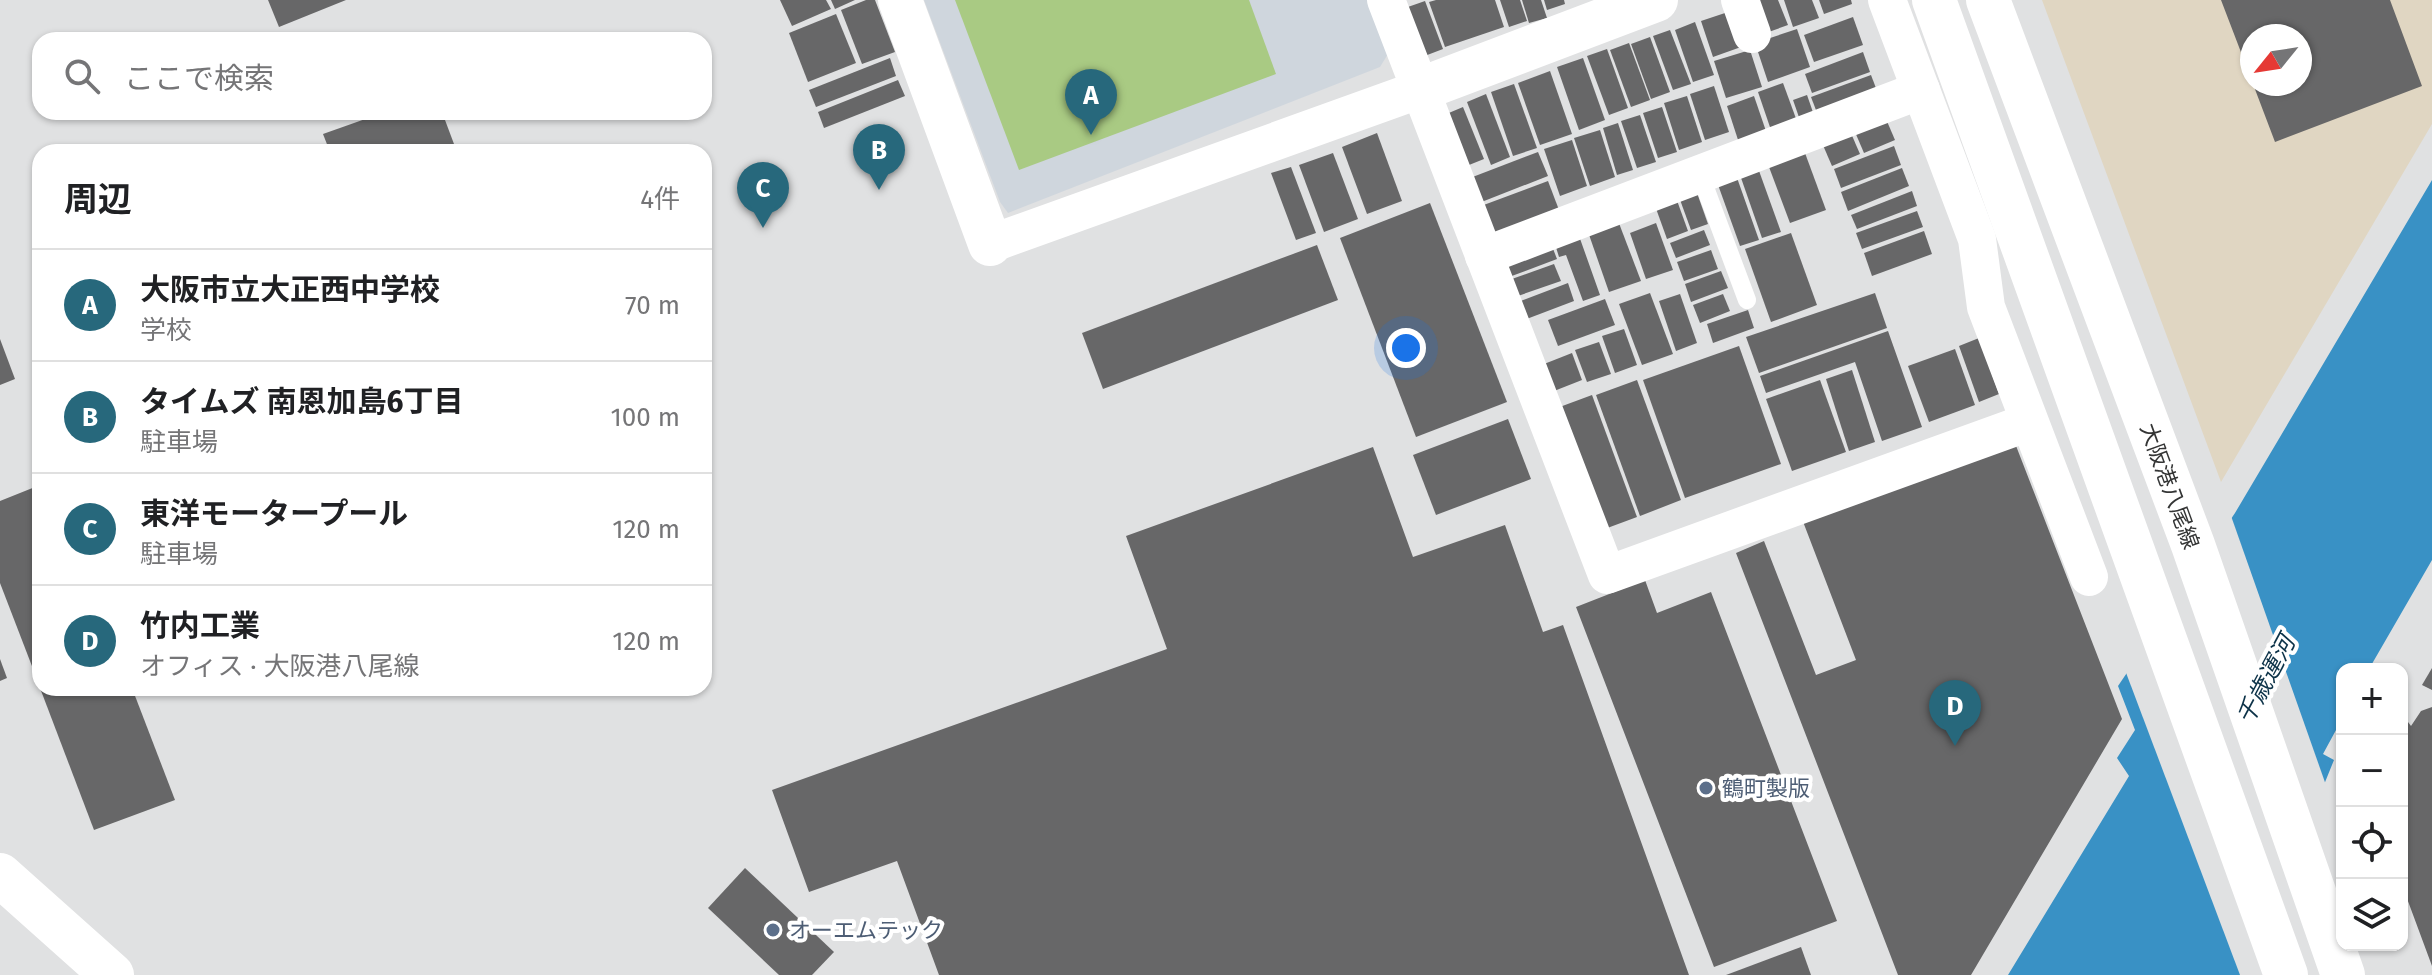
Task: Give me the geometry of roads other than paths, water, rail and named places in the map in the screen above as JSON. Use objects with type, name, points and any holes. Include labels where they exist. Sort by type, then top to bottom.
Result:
[{"type":"main road","points":[[900,0],[990,244]]},
{"type":"main road","points":[[1421,89],[1612,8],[1656,0]]},
{"type":"main road","points":[[1934,0],[2286,975]]},
{"type":"main road","name":"大阪港八尾線","points":[[1988,0],[2193,545],[2343,975]]},
{"type":"main road","points":[[0,875],[112,975]]},
{"type":"street","points":[[1386,0],[1607,575],[2029,422]]},
{"type":"street","points":[[1887,0],[1977,239],[1986,307],[2089,577]]},
{"type":"street","points":[[990,244],[1421,89]]},
{"type":"street","points":[[1484,256],[1921,90]]},
{"type":"lane","points":[[1700,174],[1747,300]]},
{"type":"water","name":"千歳運河","points":[[2432,180],[2432,560],[2372,663],[2336,663],[2336,730],[2323,754],[2334,760],[2247,975],[2008,975],[2129,776],[2117,758],[2135,730],[2118,686],[2235,513]]},
{"type":"place","name":"大阪市立大正西中学校","points":[[1091,135]]},
{"type":"place","name":"タイムズ 南恩加島6丁目","points":[[879,190]]},
{"type":"place","name":"東洋モータープール","points":[[763,228]]},
{"type":"place","name":"竹内工業","points":[[1955,746]]},
{"type":"place","name":"鶴町製版","points":[[1706,788]]},
{"type":"place","name":"オーエムテック","points":[[773,930]]}]
